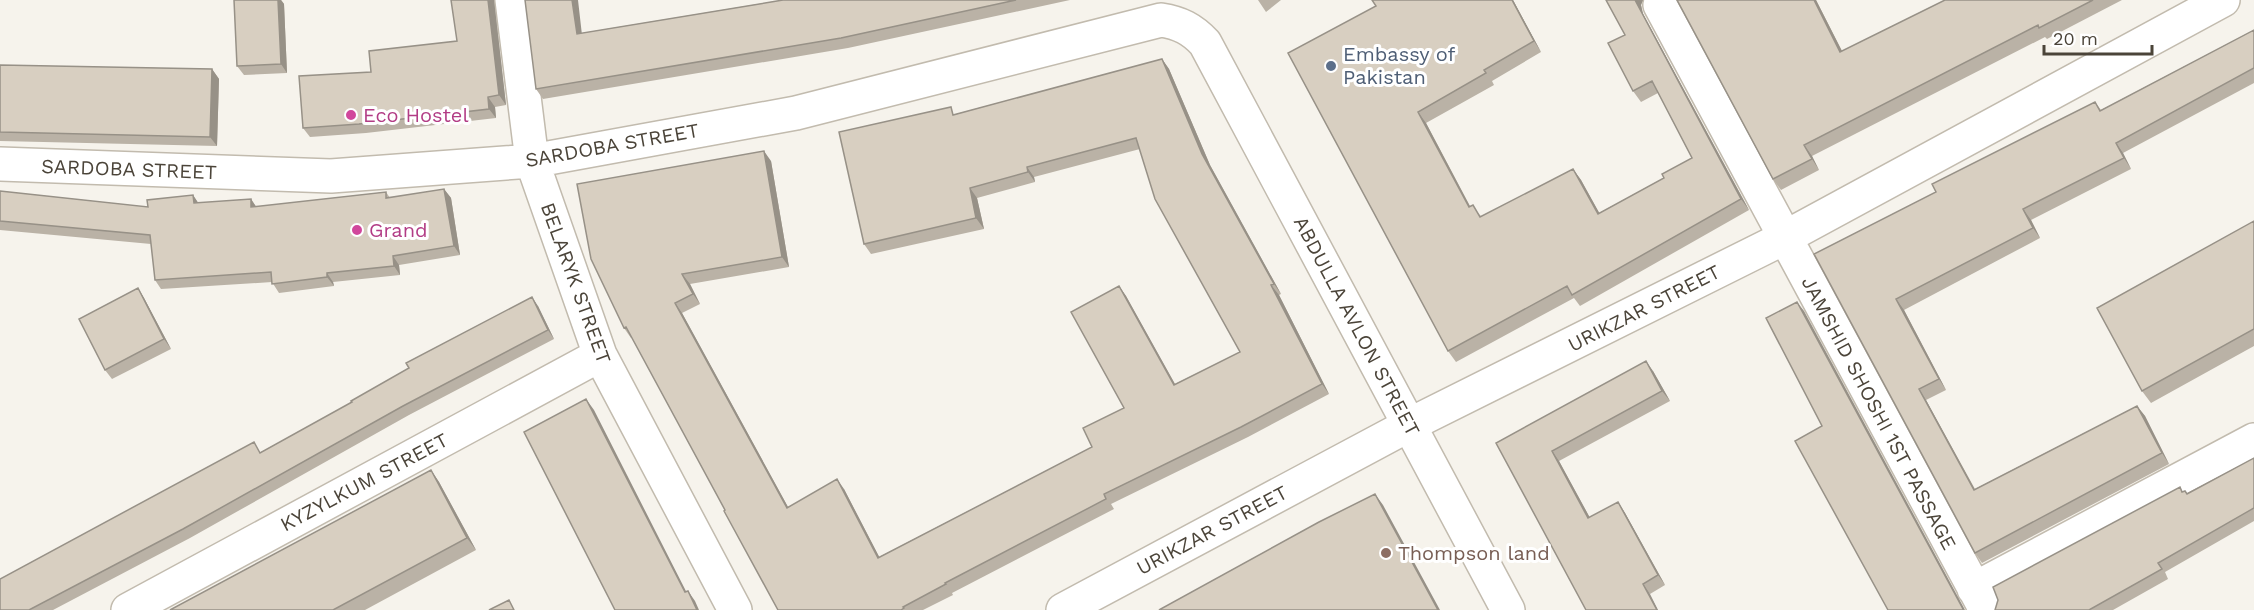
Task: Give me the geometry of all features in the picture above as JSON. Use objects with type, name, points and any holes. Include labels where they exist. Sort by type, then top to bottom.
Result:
[{"type":"street","name":"BELARYK STREET","points":[[512,0],[532,161],[600,355],[735,610]]},
{"type":"street","name":"URIKZAR STREET","points":[[1063,610],[1409,425],[1784,238],[2223,0]]},
{"type":"street","name":"JAMSHID SHOSHI 1ST PASSAGE","points":[[1660,5],[1980,599],[2254,440]]},
{"type":"street","name":"SARDOBA STREET","points":[[0,164],[331,176],[532,161],[796,113],[1161,20],[1185,26],[1206,43]]},
{"type":"street","name":"ABDULLA AVLON STREET","points":[[1206,43],[1508,610]]},
{"type":"street","name":"KYZYLKUM STREET","points":[[128,610],[600,355]]},
{"type":"building","points":[[234,0],[278,0],[281,64],[237,66]]},
{"type":"building","points":[[451,0],[488,0],[499,95],[488,97],[489,109],[303,128],[299,76],[371,72],[369,51],[457,41]]},
{"type":"building","points":[[525,0],[572,0],[577,34],[783,0],[1016,0],[841,38],[536,89]]},
{"type":"building","points":[[1372,0],[1512,0],[1534,41],[1484,70],[1486,73],[1418,112],[1469,207],[1473,205],[1480,217],[1573,169],[1598,214],[1664,178],[1662,174],[1692,158],[1652,81],[1633,91],[1608,43],[1625,35],[1606,0],[1635,0],[1741,199],[1572,295],[1567,286],[1448,351],[1288,53],[1376,6]]},
{"type":"building","points":[[1677,0],[1814,0],[1840,52],[1945,0],[2093,0],[2039,28],[2038,25],[1804,145],[1812,159],[1773,179]]},
{"type":"building","points":[[2254,30],[2254,68],[2116,143],[2124,158],[2023,209],[2033,228],[1896,299],[1939,379],[1919,389],[1974,490],[2137,406],[2162,453],[1975,553],[1814,254],[1936,192],[1932,184],[2095,102],[2100,111]]},
{"type":"building","points":[[1162,59],[1202,154],[1274,284],[1271,285],[1322,384],[1241,427],[1104,494],[1106,499],[945,583],[901,610],[778,610],[626,327],[624,328],[591,259],[577,184],[764,151],[782,257],[682,274],[693,294],[675,303],[787,508],[837,479],[878,558],[1092,447],[1083,428],[1124,408],[1071,312],[1119,286],[1174,385],[1240,352],[1155,199],[1136,138],[1027,167],[1028,172],[970,188],[976,218],[864,244],[839,132],[951,107],[953,115]]},
{"type":"building","points":[[0,65],[212,69],[210,137],[0,132]]},
{"type":"building","points":[[444,189],[454,246],[393,256],[394,266],[327,273],[327,277],[272,284],[271,272],[155,280],[150,235],[0,221],[0,191],[148,207],[147,200],[193,195],[194,203],[251,199],[251,207],[386,192],[386,198]]},
{"type":"building","points":[[2254,221],[2254,329],[2142,391],[2097,308]]},
{"type":"building","points":[[138,288],[164,339],[105,370],[79,319]]},
{"type":"building","points":[[532,297],[548,330],[403,406],[183,529],[29,610],[0,610],[0,579],[254,442],[260,453],[409,368],[406,363]]},
{"type":"building","points":[[1797,302],[1963,610],[1888,610],[1795,441],[1822,426],[1766,318]]},
{"type":"building","points":[[1646,361],[1662,391],[1552,451],[1588,518],[1618,502],[1658,575],[1643,584],[1657,610],[1586,610],[1496,443]]},
{"type":"building","points":[[586,399],[685,592],[688,591],[697,610],[615,610],[524,432]]},
{"type":"building","points":[[2254,458],[2254,508],[2158,563],[2162,569],[2089,610],[1995,610],[1998,600],[1993,587],[2180,487],[2182,492],[2185,491],[2187,494]]},
{"type":"building","points":[[431,470],[467,538],[333,610],[170,610]]},
{"type":"building","points":[[1375,494],[1438,610],[1159,610],[1319,522]]},
{"type":"building","points":[[509,600],[514,610],[489,610]]},
{"type":"place","name":"Embassy of Pakistan","points":[[1331,66]]},
{"type":"place","name":"Eco Hostel","points":[[351,115]]},
{"type":"place","name":"Grand","points":[[357,230]]},
{"type":"place","name":"Thompson land","points":[[1386,553]]}]
